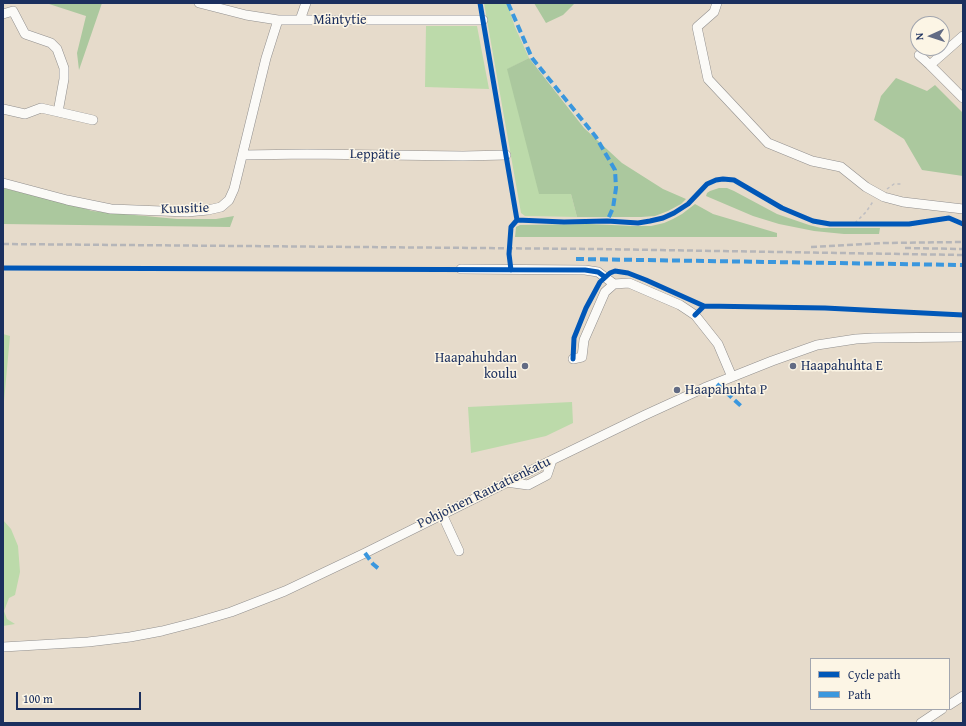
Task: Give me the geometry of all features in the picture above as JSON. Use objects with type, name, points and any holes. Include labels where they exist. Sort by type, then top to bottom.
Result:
[{"type":"street","name":"Mäntytie","points":[[199,3],[246,15],[278,20],[483,20]]},
{"type":"street","points":[[300,20],[306,3]]},
{"type":"street","points":[[717,3],[714,12],[697,28],[708,79],[768,143],[812,160],[841,167],[866,187],[884,197],[903,202],[963,209]]},
{"type":"street","points":[[3,14],[13,11],[25,34],[51,43],[57,49],[64,68],[64,79],[58,112]]},
{"type":"street","name":"Kuusitie","points":[[3,183],[67,200],[111,208],[197,212],[217,208],[228,200],[234,189],[258,87],[278,20]]},
{"type":"street","points":[[930,65],[963,36]]},
{"type":"street","points":[[920,56],[963,98]]},
{"type":"street","points":[[3,109],[25,114],[41,108],[93,120]]},
{"type":"street","name":"Leppätie","points":[[243,155],[506,155]]},
{"type":"street","points":[[461,269],[585,270],[598,272],[614,284]]},
{"type":"street","points":[[573,359],[582,357],[584,340],[605,292],[614,284],[629,283],[680,304],[695,315],[718,344],[732,377]]},
{"type":"street","name":"Pohjoinen Rautatienkatu","points":[[3,648],[88,642],[162,631],[231,612],[284,591],[365,553],[644,415],[704,388],[817,345],[873,338],[963,337]]},
{"type":"street","points":[[442,514],[459,551]]},
{"type":"street","points":[[950,704],[963,696]]},
{"type":"street","points":[[921,723],[940,710]]},
{"type":"path","points":[[849,223],[863,223]]},
{"type":"green space","points":[[46,3],[102,3],[79,70],[77,53],[86,16]]},
{"type":"green space","points":[[484,3],[507,3],[515,27],[529,58],[508,69],[571,194],[577,217],[525,216],[521,213]]},
{"type":"green space","points":[[534,3],[575,3],[563,15],[546,23]]},
{"type":"green space","points":[[426,26],[477,26],[489,89],[425,87]]},
{"type":"green space","points":[[529,58],[584,128],[622,163],[663,189],[686,199],[681,204],[655,216],[577,217],[571,194],[539,194],[507,69]]},
{"type":"green space","points":[[896,78],[927,91],[935,85],[963,113],[963,176],[922,170],[904,139],[874,120],[881,96]]},
{"type":"green space","points":[[3,188],[78,206],[92,211],[177,219],[216,219],[234,216],[230,227],[3,224]]},
{"type":"green space","points":[[719,188],[727,188],[777,214],[809,225],[821,228],[880,228],[879,234],[844,234],[814,231],[779,224],[753,216],[706,196],[710,191]]},
{"type":"green space","points":[[695,204],[713,214],[777,233],[777,237],[515,237],[516,227],[520,225],[589,224],[651,226],[673,219]]},
{"type":"green space","points":[[3,334],[10,336],[3,412]]},
{"type":"green space","points":[[572,402],[573,423],[546,436],[471,453],[468,407]]},
{"type":"green space","points":[[3,520],[11,529],[18,546],[20,572],[15,595],[9,598],[4,611],[7,619],[15,624],[3,626]]},
{"type":"railway","points":[[811,247],[883,243],[963,242]]},
{"type":"railway","points":[[3,244],[596,249],[963,255]]},
{"type":"railway","points":[[905,248],[963,249]]},
{"type":"marked path","points":[[508,3],[532,58],[596,137],[615,170],[616,188],[613,208],[607,221]]},
{"type":"marked path","points":[[576,259],[963,265]]},
{"type":"marked path","points":[[717,384],[741,406]]},
{"type":"marked path","points":[[365,553],[373,564],[379,569]]},
{"type":"cycle path","points":[[480,3],[517,220]]},
{"type":"cycle path","points":[[511,270],[509,254],[511,227],[517,220],[564,222],[607,221],[638,223],[650,221],[663,218],[674,213],[688,204],[707,184],[723,179],[734,180],[782,208],[813,221],[830,224],[909,224],[949,218],[963,224]]},
{"type":"cycle path","points":[[3,268],[585,270],[598,272],[605,277]]},
{"type":"cycle path","points":[[573,359],[574,338],[586,308],[600,282],[610,273],[615,271],[628,273],[704,306]]},
{"type":"cycle path","points":[[695,315],[704,306],[825,308],[963,315]]},
{"type":"place","name":"Haapahuhdan koulu","points":[[525,366]]},
{"type":"place","name":"Haapahuhta E","points":[[793,366]]},
{"type":"place","name":"Haapahuhta P","points":[[677,390]]}]
